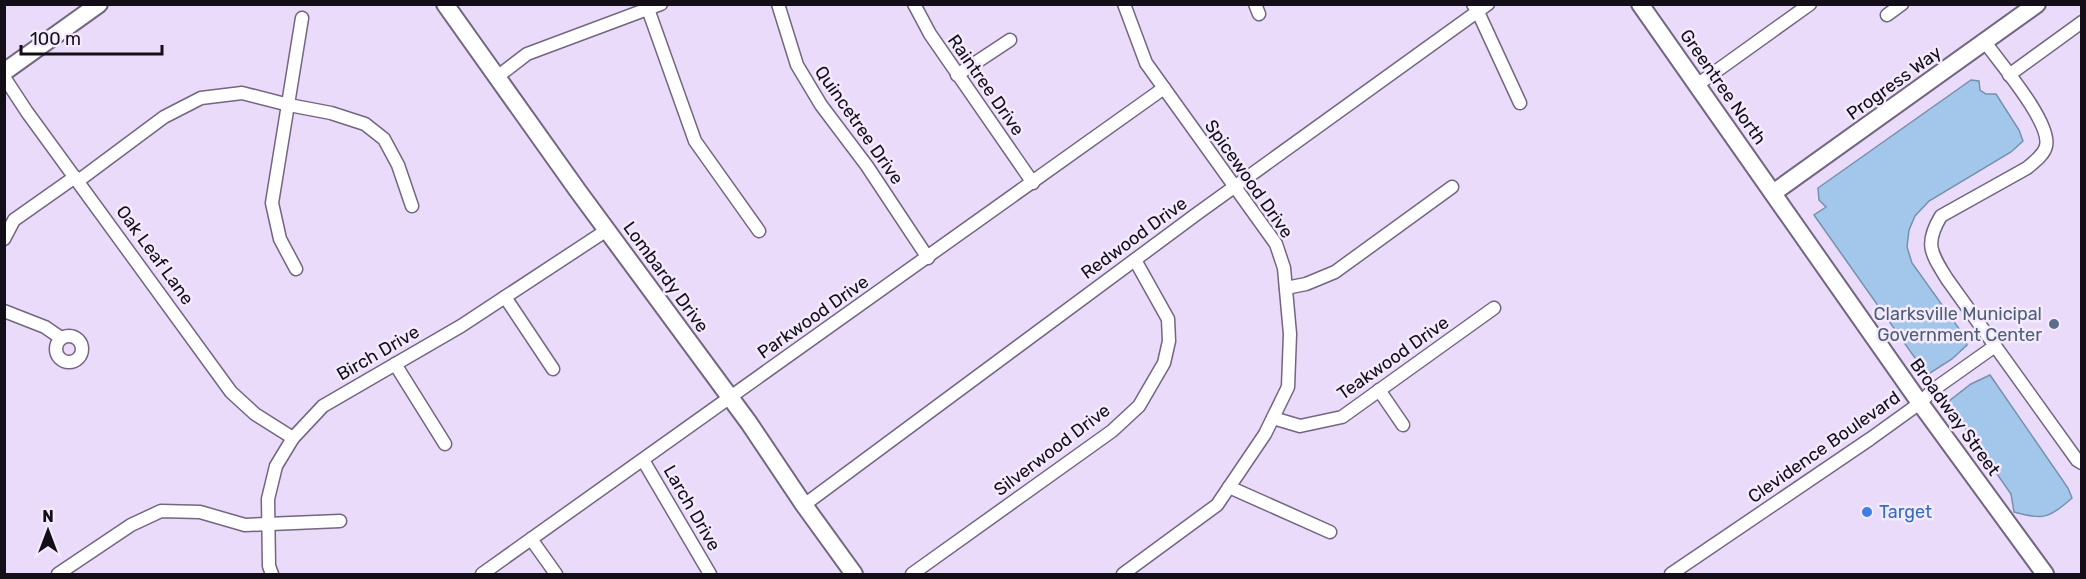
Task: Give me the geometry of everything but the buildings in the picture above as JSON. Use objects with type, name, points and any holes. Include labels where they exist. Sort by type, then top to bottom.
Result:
[{"type":"street","points":[[4,72],[99,4]]},
{"type":"street","name":"Lombardy Drive","points":[[445,4],[731,398],[854,574]]},
{"type":"street","points":[[497,77],[527,54],[661,4]]},
{"type":"street","name":"Quincetree Drive","points":[[778,4],[797,65],[821,105],[867,166],[928,258]]},
{"type":"street","name":"Raintree Drive","points":[[914,4],[930,34],[957,75],[1033,183]]},
{"type":"street","name":"Spicewood Drive","points":[[1123,574],[1217,505],[1265,434],[1288,387],[1290,333],[1284,268],[1276,244],[1146,63],[1124,4]]},
{"type":"street","name":"Greentree North","points":[[1640,4],[1773,193]]},
{"type":"street","points":[[1697,85],[1810,4]]},
{"type":"street","points":[[1887,15],[1902,4]]},
{"type":"street","name":"Progress Way","points":[[1773,193],[1985,42],[2019,9],[2037,4]]},
{"type":"street","points":[[1480,7],[1520,104]]},
{"type":"street","name":"Redwood Drive","points":[[804,505],[1480,7]]},
{"type":"street","points":[[648,9],[695,141],[759,231]]},
{"type":"street","points":[[296,269],[280,239],[273,203],[302,18]]},
{"type":"street","points":[[2009,75],[2082,22]]},
{"type":"street","points":[[957,75],[1010,40]]},
{"type":"street","points":[[1985,42],[2032,106],[2045,128],[2046,147],[2038,159],[2027,168],[1941,216],[1932,230],[1930,246],[1947,279],[2077,460],[2082,463]]},
{"type":"street","name":"Oak Leaf Lane","points":[[4,76],[27,112],[231,392],[255,414],[293,438]]},
{"type":"street","name":"Parkwood Drive","points":[[482,574],[1164,88]]},
{"type":"street","points":[[4,239],[14,220],[77,179],[164,117],[201,98],[242,93],[331,113],[365,124],[384,139],[398,165],[412,207]]},
{"type":"street","points":[[1286,288],[1306,285],[1335,272],[1452,187]]},
{"type":"street","name":"Broadway Street","points":[[1773,193],[1920,403],[2045,574]]},
{"type":"street","name":"Birch Drive","points":[[272,574],[269,566],[268,499],[276,466],[293,438],[323,406],[461,326],[607,230]]},
{"type":"street","name":"Silverwood Drive","points":[[912,574],[1113,431],[1138,406],[1164,363],[1170,342],[1168,319],[1135,260]]},
{"type":"street","points":[[505,297],[553,369]]},
{"type":"street","name":"Teakwood Drive","points":[[1273,418],[1300,426],[1342,417],[1494,308]]},
{"type":"street","points":[[4,311],[45,327],[61,338]]},
{"type":"street","name":"Clevidence Boulevard","points":[[1671,574],[1920,403],[1933,390],[1995,346]]},
{"type":"street","points":[[395,364],[445,444]]},
{"type":"street","points":[[1379,390],[1403,425]]},
{"type":"street","name":"Larch Drive","points":[[643,460],[710,574]]},
{"type":"street","points":[[1229,487],[1330,532]]},
{"type":"street","points":[[58,574],[131,525],[161,511],[200,512],[245,525],[340,521]]},
{"type":"street","points":[[531,539],[556,574]]},
{"type":"water","points":[[1971,80],[1979,81],[1980,90],[1986,94],[1996,94],[2019,130],[2023,141],[2011,152],[1929,201],[1915,216],[1909,230],[1907,247],[1912,263],[1965,337],[1967,345],[1952,359],[1927,375],[1814,215],[1826,207],[1819,200],[1818,188]]},
{"type":"water","points":[[1990,375],[2068,488],[2072,498],[2051,514],[2039,517],[2014,512],[2011,494],[1951,408],[1949,401],[1971,384]]},
{"type":"place","name":"Clarksville Municipal Government Center","points":[[2054,324]]},
{"type":"place","name":"Target","points":[[1867,512]]}]
